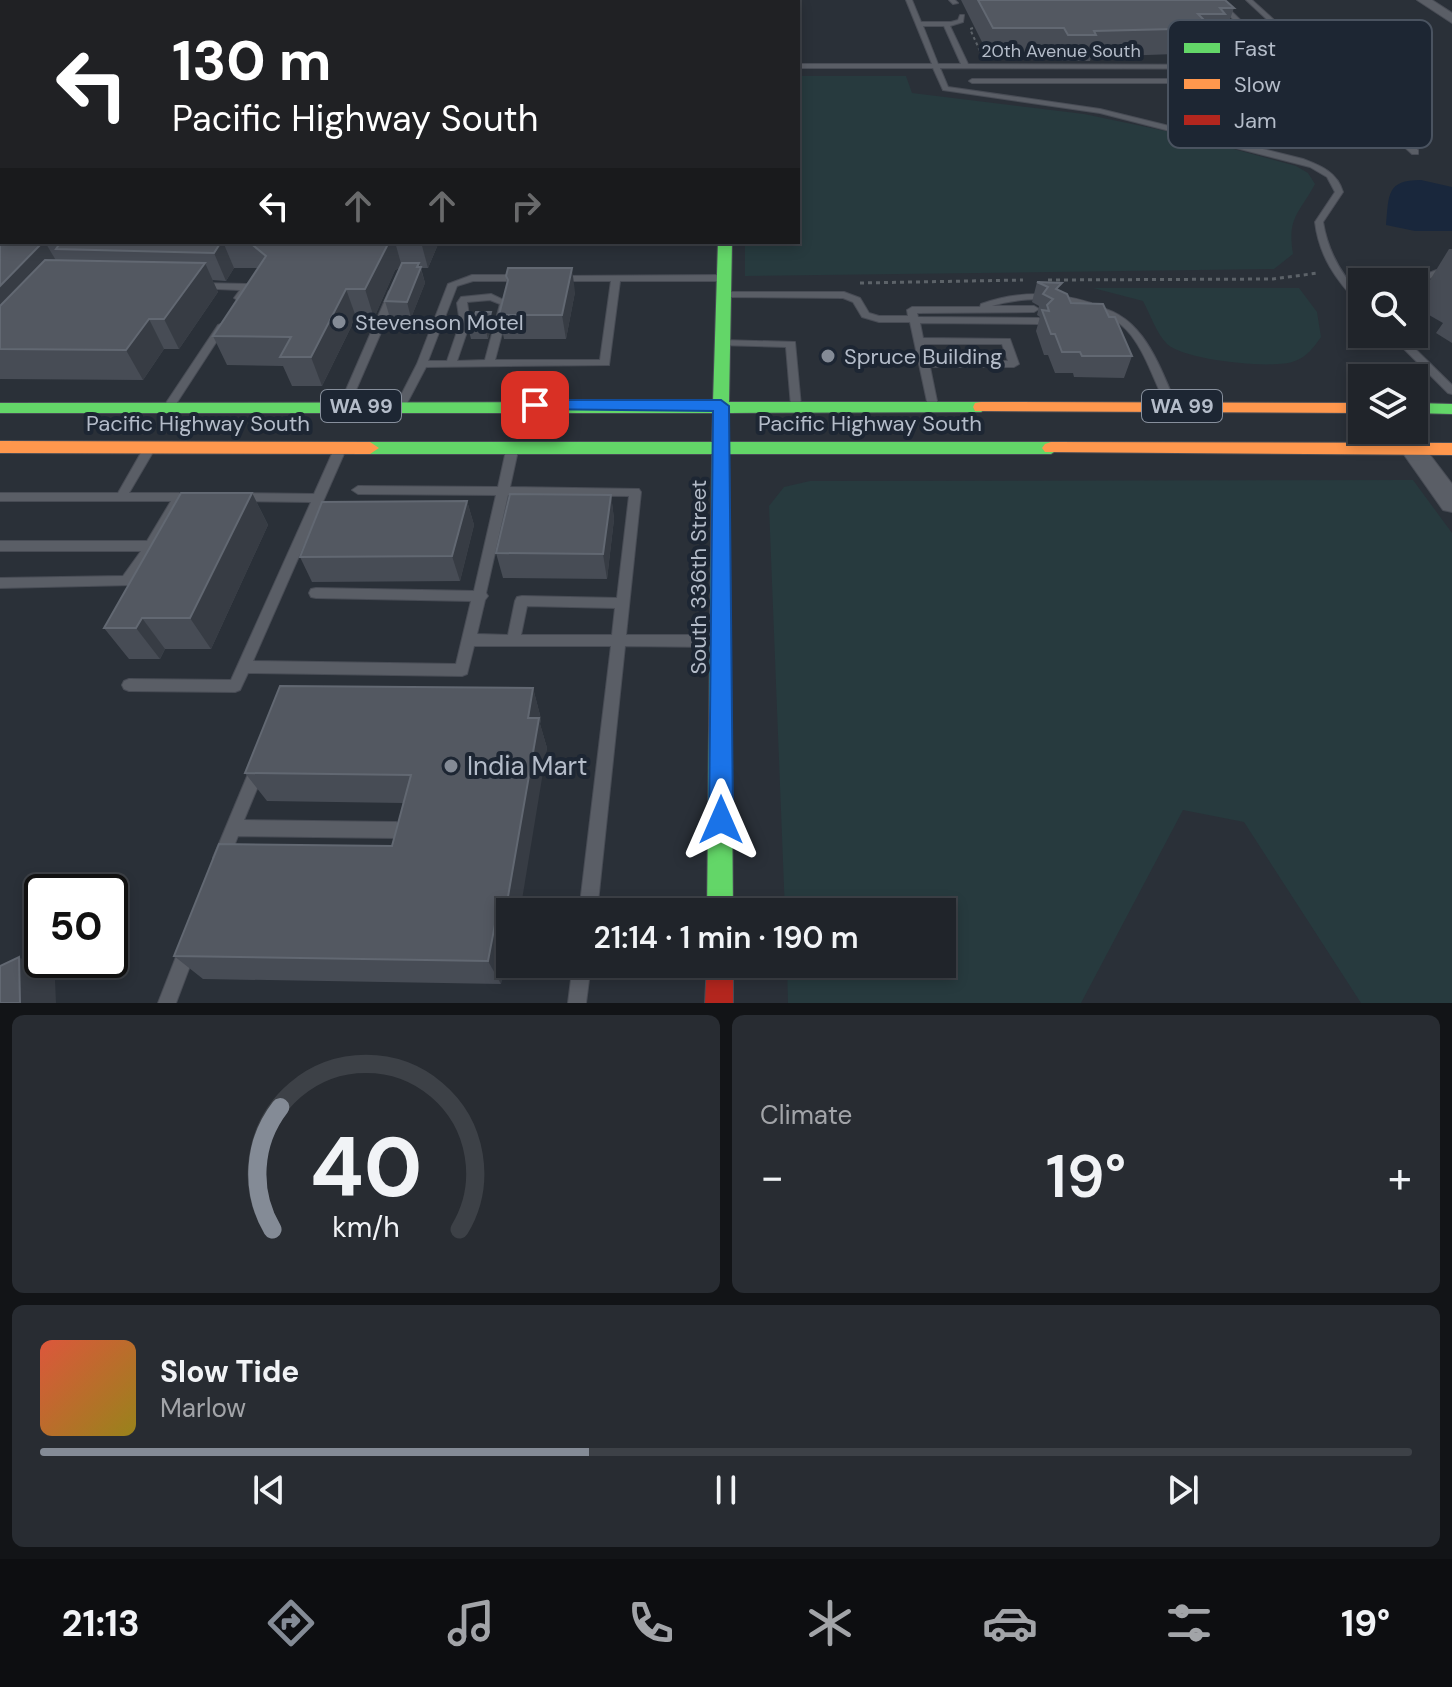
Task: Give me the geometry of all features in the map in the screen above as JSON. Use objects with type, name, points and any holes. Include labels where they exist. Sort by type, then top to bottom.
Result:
[{"type":"main road","name":"South 336th Street","points":[[720,898],[723,641],[721,343],[725,244]]},
{"type":"main road","name":"Pacific Highway South","points":[[0,408],[170,405],[1348,408]]},
{"type":"main road","points":[[1428,408],[1452,409]]},
{"type":"main road","points":[[1265,448],[1376,431],[1452,432]]},
{"type":"main road","name":"Pacific Highway South","points":[[0,447],[1452,449]]},
{"type":"main road","points":[[719,1003],[720,978]]},
{"type":"street","points":[[1423,0],[1452,19]]},
{"type":"street","points":[[1412,449],[1452,503]]},
{"type":"lane","points":[[909,0],[945,89],[1061,104],[1168,126]]},
{"type":"lane","points":[[1217,0],[1237,20]]},
{"type":"lane","points":[[1249,0],[1271,20]]},
{"type":"lane","points":[[1214,12],[1240,12]]},
{"type":"lane","points":[[1251,12],[1262,12]]},
{"type":"lane","points":[[918,24],[959,23],[962,16]]},
{"type":"lane","points":[[946,24],[966,67]]},
{"type":"lane","name":"20th Avenue South","points":[[800,66],[1168,67]]},
{"type":"lane","points":[[972,81],[1168,81]]},
{"type":"lane","points":[[1254,148],[1285,156],[1324,171],[1333,178],[1339,192],[1319,222],[1330,263],[1348,285]]},
{"type":"lane","points":[[1411,148],[1415,152]]},
{"type":"lane","points":[[1428,276],[1452,267]]},
{"type":"lane","points":[[401,405],[422,364],[453,284],[472,278],[530,278]]},
{"type":"lane","points":[[544,278],[616,278],[844,295],[857,300],[865,315],[879,319],[978,308],[1035,312],[914,316]]},
{"type":"lane","points":[[422,364],[605,363],[616,278]]},
{"type":"lane","points":[[170,405],[247,287],[184,285]]},
{"type":"lane","points":[[344,406],[396,286]]},
{"type":"lane","points":[[451,364],[465,323],[464,299],[491,297],[505,303],[489,364]]},
{"type":"lane","points":[[978,308],[1011,297],[1064,297],[1118,316],[1134,330],[1172,406]]},
{"type":"lane","points":[[1088,305],[1057,306],[1104,310]]},
{"type":"lane","points":[[1075,315],[1118,316]]},
{"type":"lane","points":[[914,316],[933,406]]},
{"type":"lane","points":[[919,341],[1006,341],[1014,364],[924,364]]},
{"type":"lane","points":[[721,343],[791,344],[796,406]]},
{"type":"lane","points":[[1408,348],[1452,391]]},
{"type":"lane","points":[[244,667],[296,675],[462,670],[505,492],[513,446]]},
{"type":"lane","points":[[121,497],[150,447]]},
{"type":"lane","points":[[129,685],[235,686],[341,447]]},
{"type":"lane","points":[[358,490],[635,492],[590,898]]},
{"type":"lane","points":[[0,497],[179,497],[127,581],[0,583]]},
{"type":"lane","points":[[222,497],[319,498]]},
{"type":"lane","points":[[0,546],[151,546]]},
{"type":"lane","points":[[316,593],[481,596]]},
{"type":"lane","points":[[513,641],[522,601],[623,603]]},
{"type":"lane","points":[[470,640],[723,641]]},
{"type":"lane","points":[[216,872],[263,755]]},
{"type":"lane","points":[[232,828],[396,830]]},
{"type":"lane","points":[[167,1003],[194,930]]},
{"type":"lane","points":[[577,1003],[580,978]]},
{"type":"green space","points":[[800,76],[906,76],[912,93],[1084,114],[1168,132],[1168,148],[1230,148],[1296,166],[1308,173],[1315,184],[1293,224],[1293,254],[1274,269],[745,276],[745,244],[800,244]]},
{"type":"green space","points":[[1093,288],[1299,288],[1317,312],[1321,337],[1303,357],[1284,364],[1209,359],[1167,344],[1143,301]]},
{"type":"green space","points":[[1413,480],[1452,533],[1452,1003],[1361,1003],[1244,822],[1183,810],[1081,1003],[788,1003],[787,978],[956,978],[956,898],[784,898],[769,506],[784,487],[810,481]]},
{"type":"water","points":[[1421,180],[1452,187],[1452,231],[1415,231],[1386,225],[1389,198],[1395,186]]},
{"type":"building","points":[[978,0],[1225,0],[1234,8],[1220,8],[1225,14],[1198,14],[1204,20],[1168,20],[1168,29],[1094,31],[1096,35],[1068,35],[1064,28],[993,28]]},
{"type":"building","points":[[0,244],[41,244],[0,286]]},
{"type":"building","points":[[60,244],[220,244],[214,253],[56,249]]},
{"type":"building","points":[[251,244],[388,244],[365,289],[346,289],[311,357],[280,357],[291,337],[213,336],[266,256]]},
{"type":"building","points":[[45,260],[205,263],[164,319],[149,319],[126,350],[0,349],[0,306]]},
{"type":"building","points":[[402,263],[419,263],[417,267],[421,267],[407,302],[385,301]]},
{"type":"building","points":[[508,268],[572,268],[562,315],[499,315]]},
{"type":"building","points":[[1037,282],[1062,283],[1056,289],[1067,294],[1071,303],[1103,304],[1109,317],[1115,317],[1132,356],[1082,356],[1080,352],[1062,352],[1042,310],[1049,311],[1047,305],[1053,299],[1043,294],[1048,287]]},
{"type":"building","points":[[476,312],[491,312],[486,331],[469,331]]},
{"type":"building","points":[[181,493],[252,493],[190,618],[142,618],[136,628],[104,628]]},
{"type":"building","points":[[510,494],[611,495],[603,554],[496,553]]},
{"type":"building","points":[[467,501],[452,556],[300,557],[322,502]]},
{"type":"building","points":[[280,686],[533,688],[528,718],[539,718],[508,898],[496,898],[496,919],[488,961],[174,956],[219,844],[392,846],[411,775],[245,773]]},
{"type":"building","points":[[19,957],[20,1003],[0,1003],[0,966]]},
{"type":"traffic: fast","points":[[720,898],[721,343],[725,244]]},
{"type":"traffic: fast","points":[[0,408],[981,407]]},
{"type":"traffic: fast","points":[[1428,408],[1452,409]]},
{"type":"traffic: fast","points":[[370,448],[1051,448]]},
{"type":"traffic: slow","points":[[981,407],[1348,408]]},
{"type":"traffic: slow","points":[[0,447],[370,448]]},
{"type":"traffic: slow","points":[[1051,448],[1452,449]]},
{"type":"traffic: jam","points":[[719,1003],[720,978]]},
{"type":"place","name":"Stevenson Motel","points":[[339,322]]},
{"type":"place","name":"Spruce Building","points":[[828,356]]},
{"type":"place","name":"India Mart","points":[[451,766]]},
{"type":"route","points":[[535,405],[721,406],[721,820]]}]
